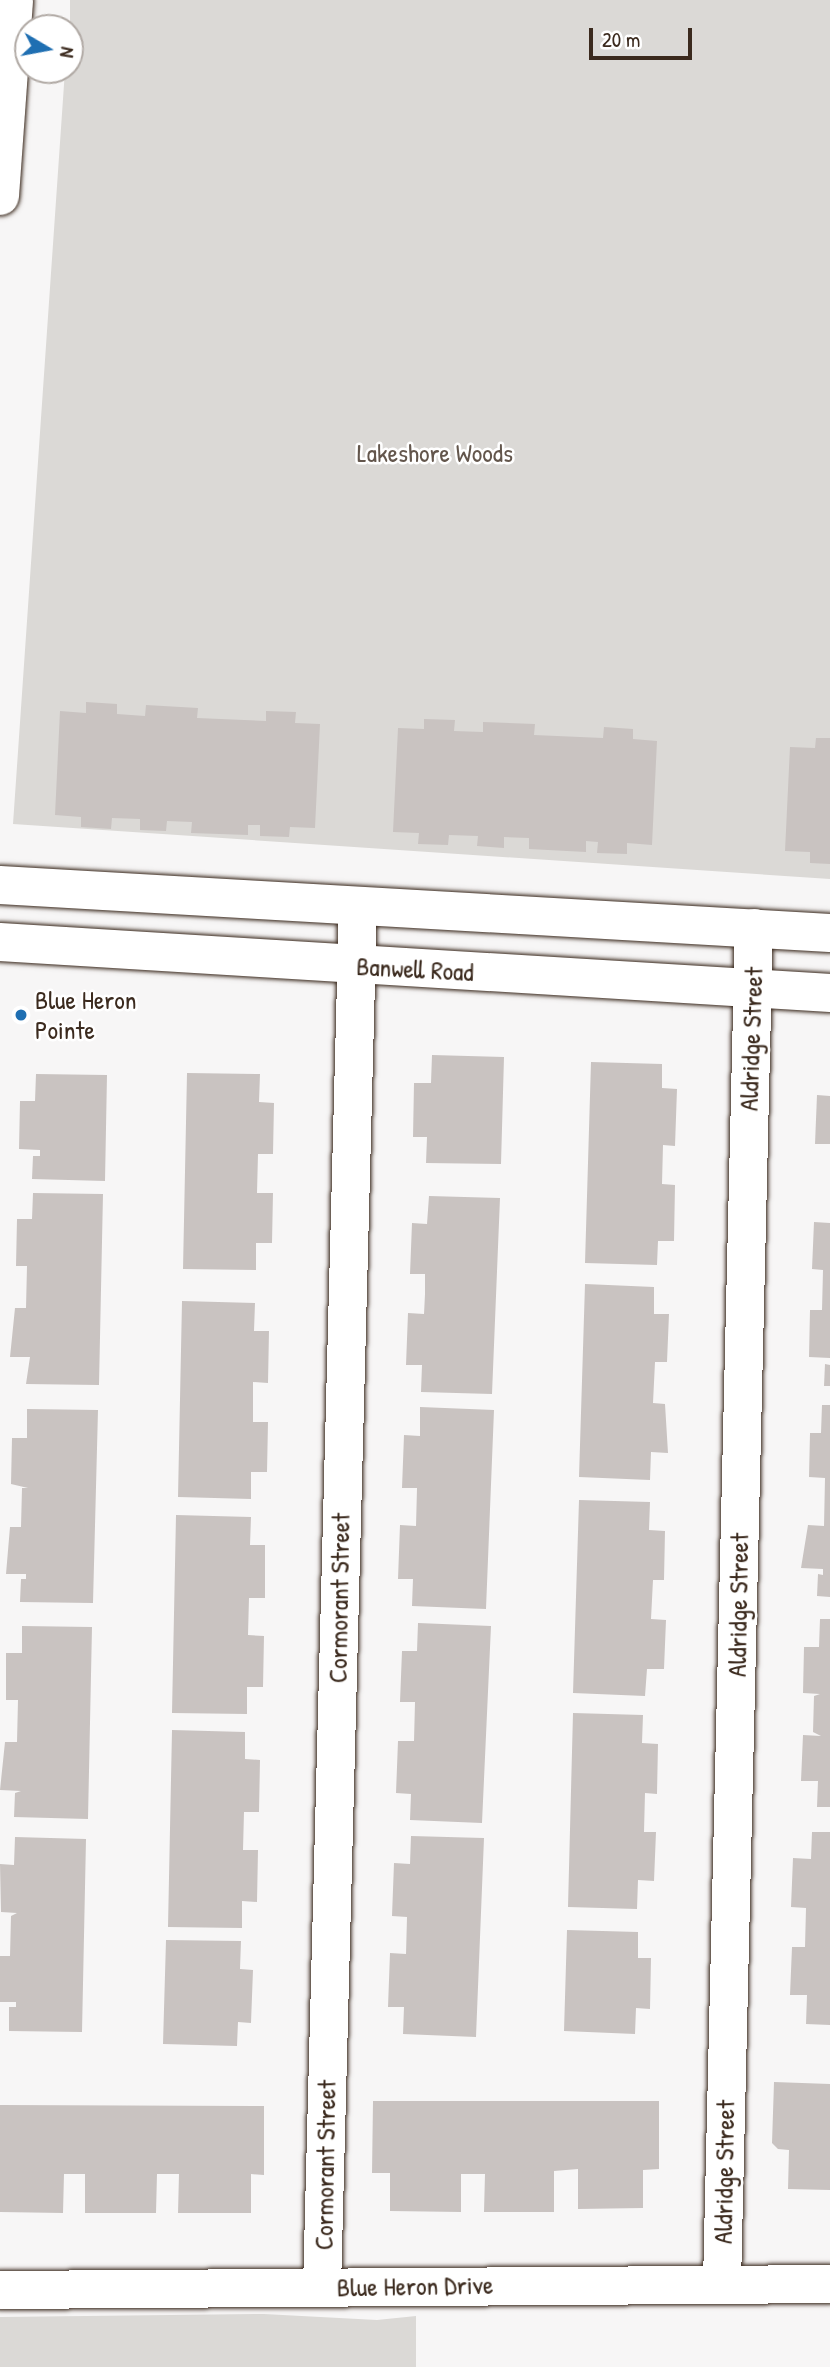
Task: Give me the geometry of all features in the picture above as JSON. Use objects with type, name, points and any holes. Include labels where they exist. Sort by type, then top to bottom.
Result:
[{"type":"street","points":[[0,195],[5,42],[14,0]]},
{"type":"street","points":[[0,885],[358,908],[830,933]]},
{"type":"street","name":"Cormorant Street","points":[[322,2288],[358,908]]},
{"type":"street","name":"Aldridge Street","points":[[722,2283],[754,928]]},
{"type":"street","name":"Banwell Road","points":[[0,943],[830,993]]},
{"type":"street","name":"Blue Heron Drive","points":[[0,2290],[830,2284]]},
{"type":"green space","name":"Lakeshore Woods","points":[[70,0],[830,0],[830,879],[13,824],[64,84],[84,84],[84,14],[70,14]]},
{"type":"green space","points":[[264,2314],[377,2320],[416,2316],[416,2367],[0,2367],[0,2317]]},
{"type":"building","points":[[86,702],[117,704],[117,714],[145,716],[146,705],[198,708],[197,718],[266,721],[266,711],[296,712],[295,723],[320,724],[315,828],[290,827],[289,837],[260,836],[260,825],[248,825],[248,835],[191,833],[192,822],[167,821],[166,831],[140,830],[140,819],[112,818],[111,829],[81,827],[81,817],[55,815],[60,711],[86,713]]},
{"type":"building","points":[[424,719],[455,720],[454,731],[483,732],[483,722],[535,724],[534,735],[603,738],[604,727],[633,729],[633,739],[657,741],[652,845],[627,843],[627,854],[597,853],[598,842],[586,841],[586,852],[529,849],[529,838],[504,837],[504,848],[477,846],[478,836],[449,835],[448,845],[418,844],[419,833],[393,832],[398,728],[424,729]]},
{"type":"building","points":[[816,738],[830,738],[830,864],[810,863],[810,852],[785,851],[790,747],[815,748]]},
{"type":"building","points":[[432,1055],[504,1057],[501,1164],[426,1163],[427,1137],[413,1137],[414,1083],[431,1083]]},
{"type":"building","points":[[591,1062],[662,1064],[662,1088],[677,1089],[675,1146],[663,1145],[662,1184],[675,1185],[674,1241],[658,1241],[657,1265],[585,1263]]},
{"type":"building","points":[[187,1073],[260,1074],[259,1102],[274,1103],[273,1154],[258,1154],[257,1193],[273,1193],[272,1243],[256,1243],[256,1270],[183,1269]]},
{"type":"building","points":[[36,1074],[107,1075],[105,1181],[32,1179],[33,1156],[40,1156],[40,1150],[19,1149],[20,1101],[35,1101]]},
{"type":"building","points":[[817,1095],[830,1096],[830,1144],[815,1144]]},
{"type":"building","points":[[33,1193],[103,1194],[99,1385],[26,1384],[30,1357],[10,1357],[15,1308],[26,1308],[27,1266],[16,1266],[17,1219],[32,1219]]},
{"type":"building","points":[[429,1196],[500,1198],[492,1394],[421,1392],[422,1365],[406,1365],[408,1313],[424,1314],[425,1294],[425,1274],[410,1274],[412,1223],[427,1224]]},
{"type":"building","points":[[814,1222],[830,1223],[830,1358],[809,1357],[810,1310],[822,1310],[823,1270],[812,1269]]},
{"type":"building","points":[[585,1284],[654,1287],[654,1314],[669,1314],[667,1362],[655,1362],[653,1403],[665,1404],[668,1453],[651,1452],[650,1480],[579,1477]]},
{"type":"building","points":[[182,1301],[255,1303],[254,1331],[269,1331],[268,1383],[253,1382],[253,1422],[268,1422],[267,1472],[251,1472],[251,1499],[178,1497]]},
{"type":"building","points":[[825,1364],[830,1365],[830,1386],[824,1386]]},
{"type":"building","points":[[822,1405],[830,1405],[830,1597],[817,1596],[818,1574],[823,1575],[823,1569],[801,1568],[808,1525],[824,1526],[825,1478],[809,1477],[810,1433],[821,1433]]},
{"type":"building","points":[[420,1407],[494,1410],[486,1609],[412,1606],[413,1579],[398,1579],[400,1525],[416,1526],[417,1488],[402,1488],[404,1435],[420,1436]]},
{"type":"building","points":[[27,1409],[98,1410],[93,1603],[20,1602],[21,1579],[26,1579],[26,1574],[6,1574],[10,1527],[21,1527],[22,1488],[28,1488],[11,1484],[12,1438],[27,1438]]},
{"type":"building","points":[[579,1500],[650,1502],[649,1530],[665,1531],[664,1580],[653,1580],[651,1619],[666,1620],[664,1669],[647,1669],[645,1696],[573,1693]]},
{"type":"building","points":[[176,1515],[251,1517],[250,1545],[265,1545],[265,1598],[249,1598],[248,1635],[264,1636],[263,1687],[247,1687],[247,1714],[172,1713]]},
{"type":"building","points":[[820,1619],[830,1619],[830,1807],[817,1807],[818,1781],[801,1781],[803,1735],[821,1736],[813,1732],[814,1696],[820,1694],[803,1693],[804,1647],[819,1647]]},
{"type":"building","points":[[418,1623],[491,1626],[482,1823],[410,1820],[411,1794],[396,1793],[398,1741],[414,1741],[415,1702],[400,1702],[402,1651],[417,1651]]},
{"type":"building","points":[[22,1626],[92,1627],[88,1819],[14,1817],[15,1793],[21,1791],[0,1790],[5,1742],[17,1742],[18,1700],[6,1700],[6,1653],[22,1653]]},
{"type":"building","points":[[573,1713],[643,1715],[642,1743],[658,1744],[657,1794],[645,1793],[644,1832],[656,1832],[654,1881],[638,1880],[637,1909],[568,1907]]},
{"type":"building","points":[[172,1730],[245,1732],[245,1759],[260,1760],[259,1812],[244,1812],[243,1850],[258,1850],[257,1902],[242,1901],[242,1928],[168,1927]]},
{"type":"building","points":[[812,1832],[830,1832],[830,2025],[806,2024],[807,1995],[790,1995],[792,1947],[805,1947],[806,1908],[791,1907],[793,1858],[811,1859]]},
{"type":"building","points":[[411,1836],[484,1838],[476,2037],[403,2034],[404,2007],[388,2007],[390,1953],[406,1954],[407,1917],[392,1916],[394,1863],[410,1864]]},
{"type":"building","points":[[15,1837],[86,1839],[82,2032],[9,2031],[9,2007],[16,2007],[16,2002],[0,2002],[0,1956],[10,1956],[11,1916],[17,1913],[1,1912],[0,1864],[14,1865]]},
{"type":"building","points":[[567,1930],[638,1932],[638,1958],[651,1958],[650,2009],[636,2008],[635,2034],[564,2031]]},
{"type":"building","points":[[166,1940],[241,1941],[240,1969],[253,1970],[251,2023],[238,2022],[237,2046],[163,2044]]},
{"type":"building","points":[[774,2082],[830,2084],[830,2190],[788,2189],[789,2150],[778,2149],[772,2143]]},
{"type":"building","points":[[373,2101],[659,2101],[659,2169],[643,2170],[643,2208],[578,2209],[578,2169],[554,2171],[554,2212],[484,2212],[485,2174],[461,2174],[461,2212],[390,2211],[390,2173],[372,2173]]},
{"type":"building","points":[[0,2105],[264,2106],[264,2175],[251,2174],[251,2213],[178,2213],[179,2174],[157,2174],[156,2213],[85,2213],[85,2174],[64,2174],[63,2213],[0,2212]]},
{"type":"place","name":"Blue Heron Pointe","points":[[21,1015]]}]
